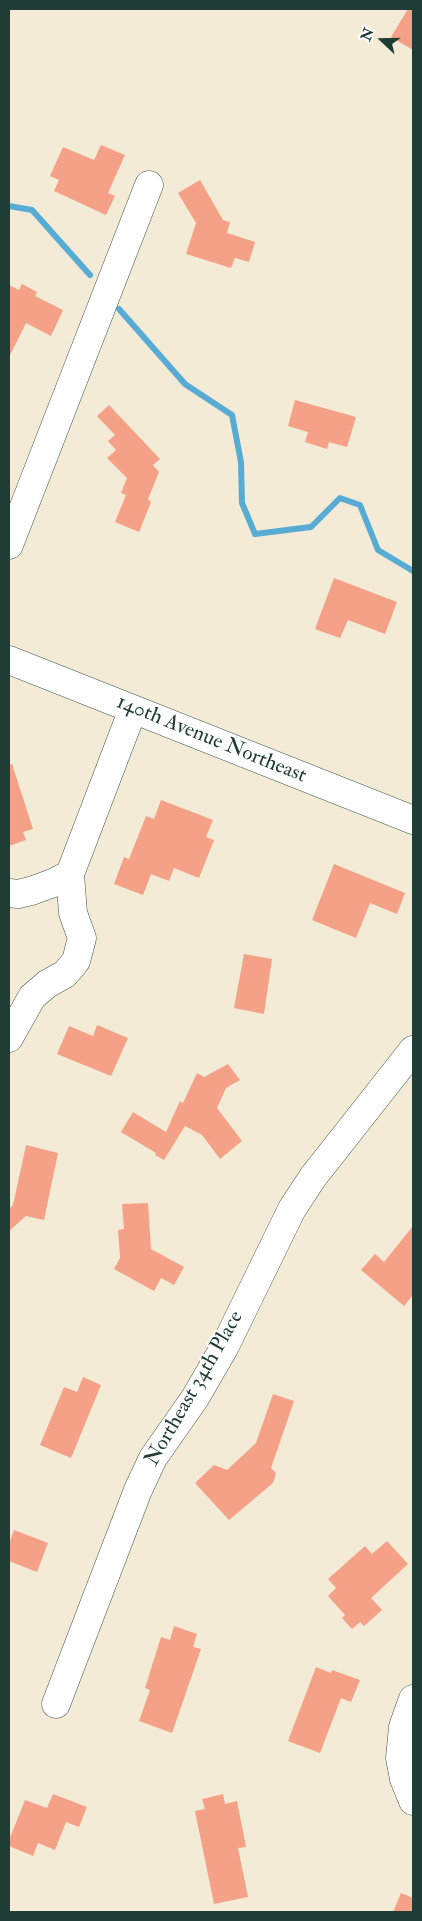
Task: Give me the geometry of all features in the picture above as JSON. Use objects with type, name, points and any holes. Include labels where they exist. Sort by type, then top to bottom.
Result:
[{"type":"street","points":[[9,545],[149,185]]},
{"type":"street","name":"140th Avenue Northeast","points":[[9,660],[413,820]]},
{"type":"street","points":[[9,1038],[32,997],[47,984],[65,974],[76,961],[82,938],[73,913],[70,874],[133,709]]},
{"type":"street","points":[[9,893],[18,894],[32,891],[54,883],[70,874]]},
{"type":"street","name":"Northeast 34th Place","points":[[56,1704],[138,1490],[153,1458],[195,1398],[224,1348],[292,1209],[313,1177],[413,1050]]},
{"type":"street","points":[[413,1699],[404,1727],[400,1758],[404,1779],[413,1801]]},
{"type":"building","points":[[408,9],[413,9],[413,50],[391,37]]},
{"type":"building","points":[[101,145],[125,155],[108,193],[115,196],[106,215],[54,191],[59,180],[50,176],[63,147],[94,160]]},
{"type":"building","points":[[200,180],[223,220],[230,222],[227,233],[255,242],[249,262],[235,258],[231,268],[186,254],[196,223],[178,193]]},
{"type":"building","points":[[22,284],[37,292],[35,296],[63,310],[51,336],[26,323],[9,357],[9,285],[19,290]]},
{"type":"building","points":[[295,400],[356,417],[347,447],[329,442],[327,449],[305,442],[308,432],[288,426]]},
{"type":"building","points":[[109,405],[160,459],[153,465],[159,472],[148,499],[151,502],[139,532],[115,522],[126,495],[121,493],[127,478],[107,458],[116,450],[108,441],[115,435],[97,416]]},
{"type":"building","points":[[334,578],[397,602],[385,634],[348,620],[340,638],[315,629]]},
{"type":"building","points":[[12,764],[33,829],[23,832],[26,840],[9,846],[9,765]]},
{"type":"building","points":[[161,800],[213,820],[206,837],[214,840],[199,878],[174,868],[169,881],[151,874],[143,895],[114,884],[124,857],[129,859],[146,816],[154,819]]},
{"type":"building","points":[[334,864],[405,893],[397,914],[370,903],[356,938],[312,920]]},
{"type":"building","points":[[244,954],[272,959],[264,1014],[234,1008]]},
{"type":"building","points":[[97,1025],[128,1038],[111,1076],[57,1054],[69,1026],[93,1036]]},
{"type":"building","points":[[228,1064],[240,1080],[226,1088],[217,1108],[242,1141],[220,1159],[202,1135],[185,1126],[164,1160],[155,1155],[156,1153],[121,1132],[133,1112],[166,1132],[180,1101],[183,1103],[197,1073],[204,1077]]},
{"type":"building","points":[[26,1145],[58,1153],[44,1220],[26,1216],[9,1231],[9,1209],[13,1205]]},
{"type":"building","points":[[148,1203],[151,1249],[184,1267],[174,1285],[161,1278],[154,1291],[114,1269],[120,1258],[118,1230],[124,1229],[122,1204]]},
{"type":"building","points":[[413,1226],[413,1295],[404,1306],[361,1270],[375,1254],[384,1262]]},
{"type":"building","points":[[83,1377],[101,1385],[71,1458],[40,1445],[64,1387],[77,1392]]},
{"type":"building","points":[[273,1394],[294,1401],[271,1468],[276,1473],[273,1483],[229,1520],[195,1483],[214,1465],[227,1470],[256,1443]]},
{"type":"building","points":[[14,1530],[48,1543],[37,1572],[9,1561],[9,1544]]},
{"type":"building","points":[[387,1541],[408,1564],[371,1598],[382,1610],[364,1626],[360,1622],[352,1629],[342,1618],[345,1615],[328,1596],[336,1588],[328,1579],[365,1546],[372,1554]]},
{"type":"building","points":[[174,1626],[197,1634],[193,1647],[201,1649],[172,1733],[139,1721],[150,1690],[145,1688],[161,1637],[170,1640]]},
{"type":"building","points":[[316,1667],[331,1673],[332,1670],[360,1680],[351,1702],[341,1698],[320,1753],[288,1741]]},
{"type":"building","points":[[53,1794],[87,1807],[79,1827],[66,1822],[55,1850],[38,1843],[33,1856],[9,1846],[9,1840],[25,1800],[47,1808]]},
{"type":"building","points":[[223,1794],[225,1804],[237,1801],[246,1847],[238,1848],[248,1897],[214,1904],[195,1811],[205,1809],[202,1799]]},
{"type":"building","points":[[401,1893],[413,1898],[413,1912],[393,1912]]},
{"type":"waterway","points":[[9,206],[32,210],[90,275]]},
{"type":"waterway","points":[[119,309],[185,384],[232,415],[241,462],[242,503],[255,534],[311,527],[340,498],[360,505],[378,550],[413,571]]}]
